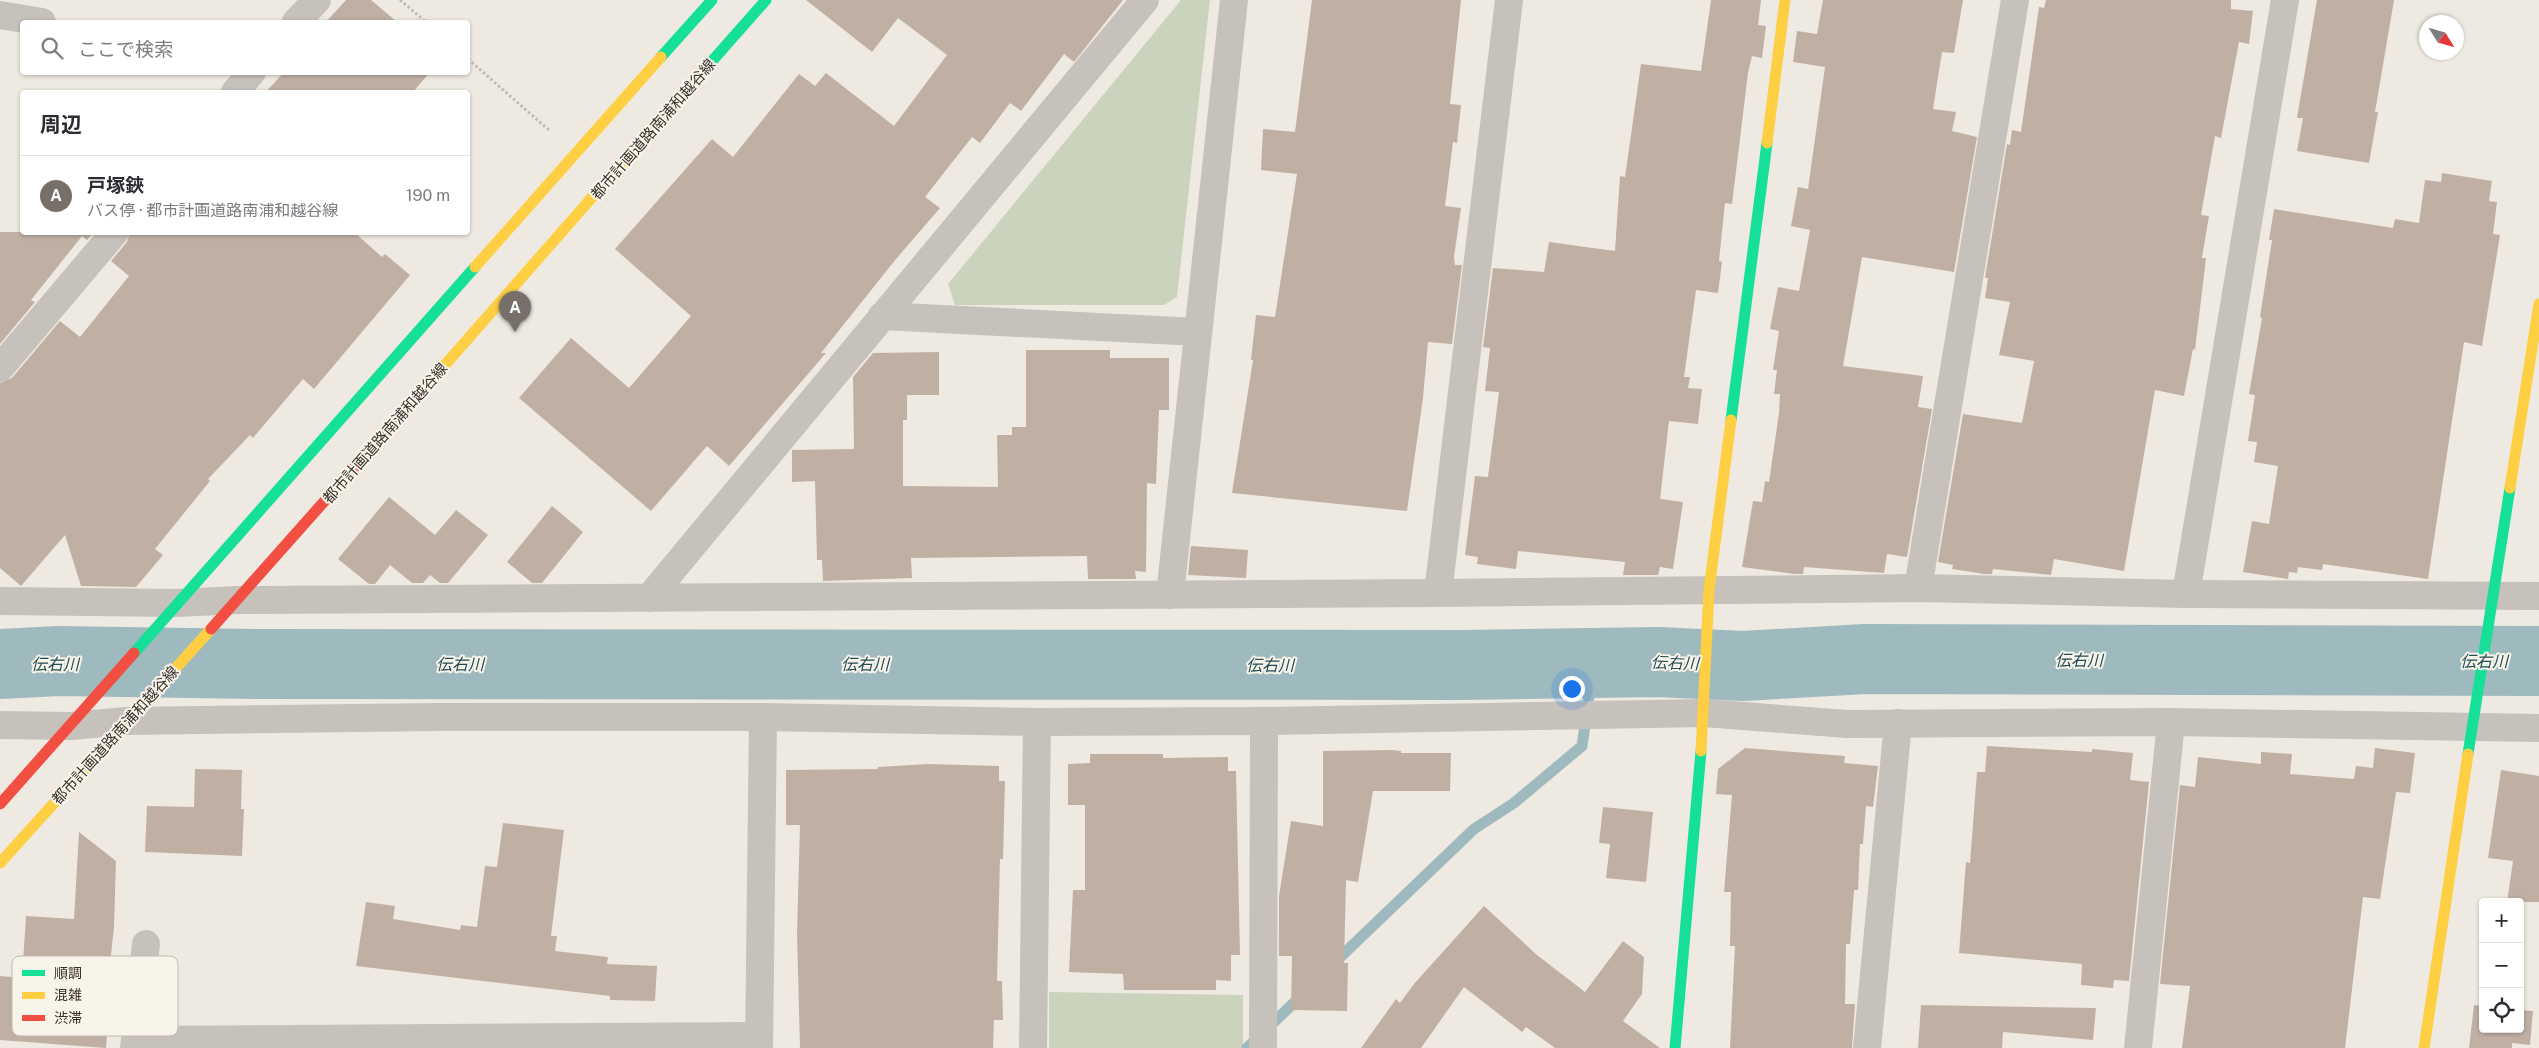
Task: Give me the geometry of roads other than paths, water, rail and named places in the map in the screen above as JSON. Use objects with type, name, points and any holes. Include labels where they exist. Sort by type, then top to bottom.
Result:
[{"type":"street","points":[[298,20],[317,0]]},
{"type":"street","points":[[0,804],[577,155],[712,0]]},
{"type":"street","name":"都市計画道路南浦和越谷線","points":[[0,863],[238,600],[766,0]]},
{"type":"street","points":[[649,598],[1145,0]]},
{"type":"street","points":[[1170,595],[1234,0]]},
{"type":"street","points":[[1438,593],[1509,0]]},
{"type":"street","points":[[1675,1048],[1704,713],[1709,590],[1785,0]]},
{"type":"street","points":[[1918,588],[2015,0]]},
{"type":"street","points":[[2186,594],[2285,0]]},
{"type":"street","points":[[0,15],[30,20]]},
{"type":"street","points":[[237,90],[249,75]]},
{"type":"street","points":[[0,368],[112,235]]},
{"type":"street","points":[[2424,1048],[2490,609],[2539,304]]},
{"type":"street","points":[[882,316],[1198,332]]},
{"type":"street","points":[[0,601],[176,604],[238,600],[1170,595],[1918,588],[2186,594],[2490,609],[2539,596]]},
{"type":"street","points":[[0,725],[79,716],[134,713],[439,717],[763,717],[1037,722],[1264,721],[1704,713],[1847,724],[2172,722],[2475,714],[2539,728]]},
{"type":"street","points":[[135,1044],[759,1042],[763,717]]},
{"type":"street","points":[[1263,1048],[1264,721]]},
{"type":"street","points":[[1033,1048],[1037,722]]},
{"type":"street","points":[[2138,1048],[2172,722]]},
{"type":"street","points":[[1867,1048],[1898,723]]},
{"type":"street","points":[[145,956],[146,944]]},
{"type":"waterway","name":"伝右川","points":[[0,664],[58,661],[262,664],[1463,665],[1657,662],[1743,666],[1865,659],[2539,661]]},
{"type":"waterway","points":[[1333,964],[1474,829],[1514,803],[1582,746],[1594,663]]},
{"type":"waterway","points":[[1247,1048],[1302,995]]},
{"type":"place","name":"戸塚鋏","points":[[515,332]]}]
